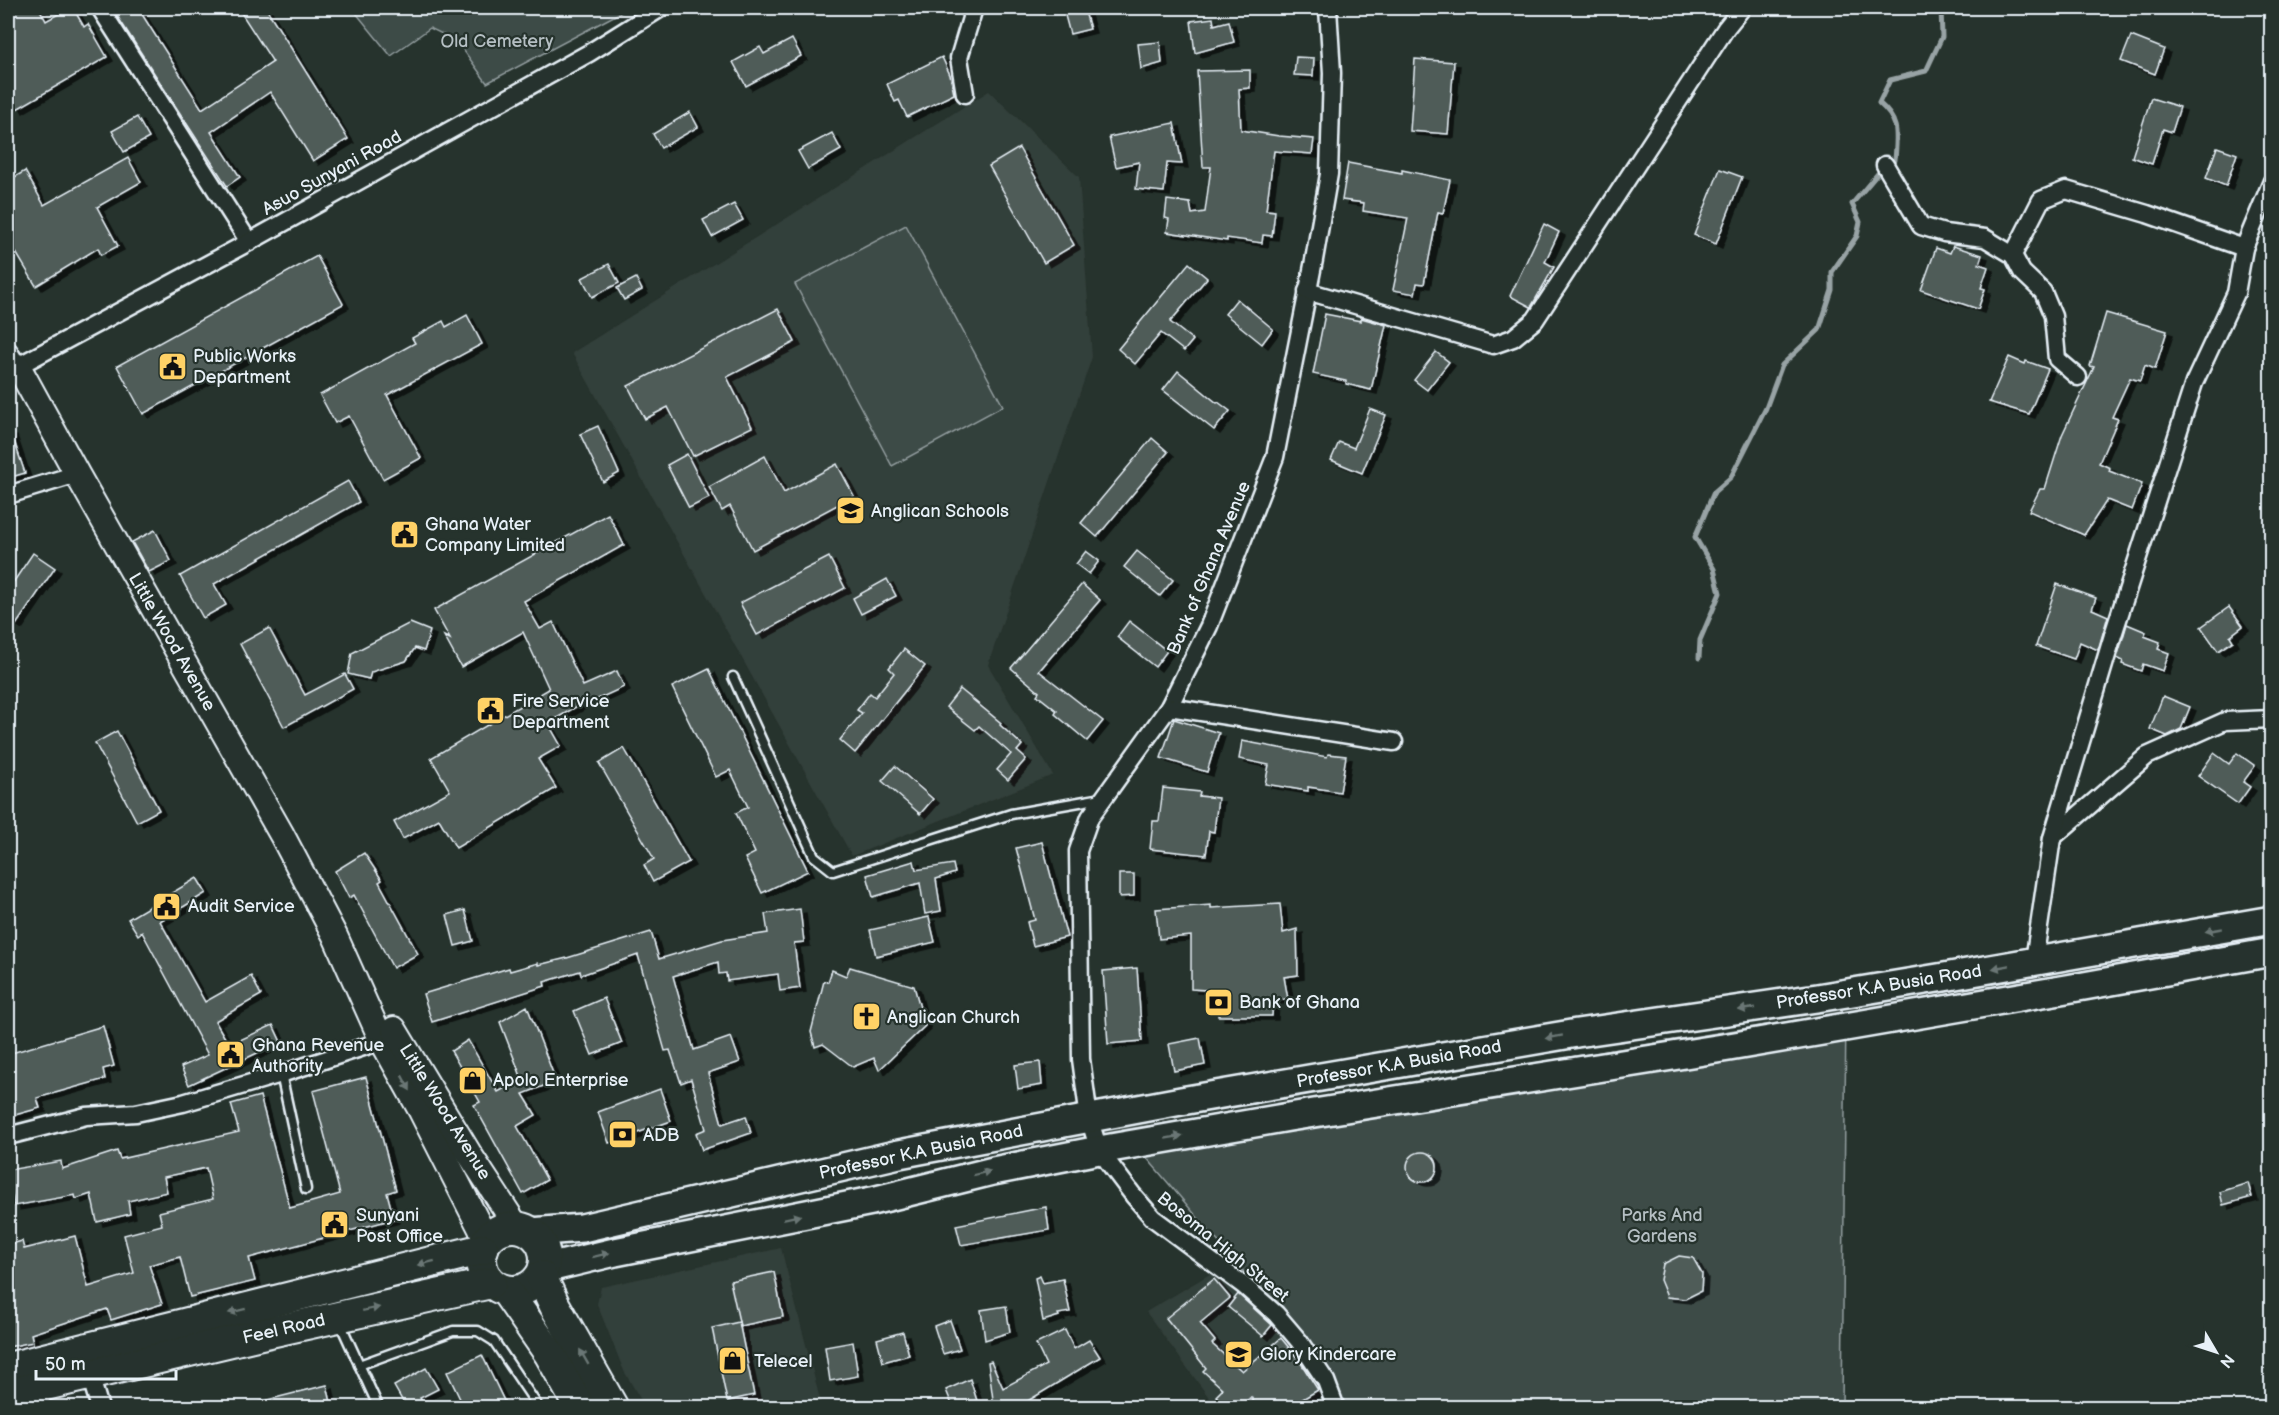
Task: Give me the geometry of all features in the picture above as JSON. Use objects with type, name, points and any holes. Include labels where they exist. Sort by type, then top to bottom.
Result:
[{"type":"highway","points":[[498,1287],[526,1289],[543,1273],[546,1261],[542,1244],[524,1230],[500,1230],[485,1245],[482,1267],[549,1353],[580,1407]]},
{"type":"highway","name":"Feel Road","points":[[8,1368],[485,1245]]},
{"type":"highway","points":[[543,1273],[555,1306],[613,1407]]},
{"type":"highway","name":"Feel Road","points":[[8,1394],[44,1397],[90,1375],[338,1317],[498,1287]]},
{"type":"main road","name":"Professor K.A Busia Road","points":[[524,1230],[582,1228],[899,1154],[1089,1118],[1577,1033],[1828,997],[2271,920]]},
{"type":"main road","name":"Professor K.A Busia Road","points":[[543,1273],[615,1252],[872,1201],[993,1171],[1099,1150],[1289,1117],[1729,1047],[2271,952]]},
{"type":"street","points":[[100,8],[249,242]]},
{"type":"street","name":"Asuo Sunyani Road","points":[[13,358],[249,242],[589,53],[661,8]]},
{"type":"street","points":[[965,94],[959,58],[974,8]]},
{"type":"street","name":"Bank of Ghana Avenue","points":[[1089,1118],[1079,1024],[1078,851],[1090,817],[1102,798],[1169,707],[1209,626],[1275,457],[1329,174],[1332,73],[1328,8]]},
{"type":"street","points":[[1308,291],[1493,345],[1514,338],[1535,320],[1726,28],[1742,8]]},
{"type":"street","points":[[1885,165],[1921,226],[1944,233],[1985,238],[2013,255],[2022,272],[2043,292],[2053,316],[2057,359],[2078,377]]},
{"type":"street","points":[[2034,961],[2052,838],[2113,635],[2194,383],[2236,293],[2244,248],[2271,181]]},
{"type":"street","points":[[2013,255],[2041,200],[2066,190],[2147,214],[2244,248]]},
{"type":"street","name":"Little Wood Avenue","points":[[13,358],[76,474],[282,836],[335,936],[470,1155],[524,1230]]},
{"type":"street","points":[[8,495],[76,474]]},
{"type":"street","points":[[1169,707],[1394,742]]},
{"type":"street","points":[[2052,838],[2147,756],[2225,722],[2271,719]]},
{"type":"street","name":"Little Wood Avenue","points":[[335,936],[382,1041],[421,1111],[485,1245]]},
{"type":"street","points":[[8,1136],[86,1116],[136,1113],[183,1103],[382,1041]]},
{"type":"street","name":"Bosoma High Street","points":[[1089,1118],[1099,1150],[1133,1195],[1154,1218],[1243,1285],[1276,1314],[1299,1341],[1326,1381],[1336,1407]]},
{"type":"street","points":[[90,1375],[100,1407]]},
{"type":"lane","points":[[733,677],[814,856],[833,871],[1011,814],[1102,798]]},
{"type":"lane","points":[[281,1074],[306,1189]]},
{"type":"lane","points":[[338,1317],[379,1407]]},
{"type":"lane","points":[[359,1365],[453,1331],[478,1331],[494,1341],[539,1407]]},
{"type":"shaded area","name":"Anglican Schools","points":[[989,91],[1079,177],[1092,357],[988,665],[1053,775],[852,856],[572,353]]},
{"type":"shaded area","points":[[781,1248],[822,1407],[645,1407],[624,1371],[597,1304],[601,1287]]},
{"type":"shaded area","name":"Glory Kindercare","points":[[1215,1271],[1276,1316],[1325,1392],[1303,1407],[1216,1407],[1146,1312]]},
{"type":"green space","name":"Old Cemetery","points":[[352,8],[629,8],[487,83],[457,41],[430,28],[391,56]]},
{"type":"green space","points":[[906,225],[1003,406],[892,466],[795,284]]},
{"type":"green space","name":"Parks And Gardens","points":[[1846,1012],[1842,1407],[1336,1407],[1285,1320],[1123,1130]]},
{"type":"building","points":[[8,8],[39,8],[46,21],[73,8],[84,27],[88,24],[107,57],[17,109],[8,92]]},
{"type":"building","points":[[112,8],[138,8],[202,109],[273,62],[238,8],[266,8],[348,139],[313,161],[270,92],[211,132],[240,177],[227,186]]},
{"type":"building","points":[[1063,8],[1084,8],[1090,29],[1070,34]]},
{"type":"building","points":[[1213,18],[1214,25],[1229,21],[1234,42],[1195,53],[1191,21]]},
{"type":"building","points":[[2131,36],[2164,49],[2155,74],[2121,61]]},
{"type":"building","points":[[792,39],[801,56],[746,86],[733,62],[760,47],[764,54]]},
{"type":"building","points":[[1160,42],[1162,63],[1141,69],[1138,44]]},
{"type":"building","points":[[942,57],[950,75],[954,94],[907,117],[899,100],[895,102],[887,84]]},
{"type":"building","points":[[1296,57],[1314,58],[1313,76],[1294,75]]},
{"type":"building","points":[[1415,59],[1454,62],[1448,134],[1410,131]]},
{"type":"building","points":[[1250,70],[1250,88],[1239,89],[1241,130],[1314,139],[1312,154],[1274,151],[1266,210],[1275,211],[1272,236],[1263,235],[1262,243],[1227,238],[1227,241],[1167,232],[1169,219],[1165,218],[1167,200],[1190,203],[1192,214],[1205,212],[1211,167],[1203,167],[1197,71]]},
{"type":"building","points":[[2151,98],[2180,107],[2172,132],[2163,129],[2152,164],[2132,157]]},
{"type":"building","points":[[690,112],[698,127],[661,148],[653,134]]},
{"type":"building","points":[[137,117],[149,138],[124,152],[112,131]]},
{"type":"building","points":[[1174,123],[1182,164],[1167,163],[1164,192],[1136,189],[1139,162],[1116,167],[1109,137]]},
{"type":"building","points":[[832,133],[841,150],[808,169],[798,151]]},
{"type":"building","points":[[2217,147],[2237,154],[2226,186],[2206,178]]},
{"type":"building","points":[[1019,148],[1074,245],[1044,263],[989,166]]},
{"type":"building","points":[[128,158],[141,182],[97,207],[118,246],[101,255],[98,248],[36,286],[8,239],[8,181],[25,171],[44,205]]},
{"type":"building","points":[[1348,163],[1402,173],[1402,170],[1450,180],[1443,213],[1438,212],[1424,284],[1417,283],[1415,294],[1393,290],[1408,218],[1363,211],[1364,203],[1342,200]]},
{"type":"building","points":[[1720,169],[1742,177],[1716,244],[1694,235]]},
{"type":"building","points":[[734,204],[743,220],[712,237],[703,220]]},
{"type":"building","points":[[1544,224],[1559,232],[1545,262],[1554,267],[1531,307],[1510,296]]},
{"type":"building","points":[[1953,246],[1982,255],[1979,264],[1988,267],[1981,288],[1985,289],[1978,309],[1921,290],[1936,248],[1950,253]]},
{"type":"building","points":[[317,256],[343,304],[143,414],[117,366]]},
{"type":"building","points":[[1189,263],[1207,278],[1170,322],[1193,340],[1184,351],[1161,333],[1135,364],[1118,349]]},
{"type":"building","points":[[609,264],[619,283],[592,297],[582,278]]},
{"type":"building","points":[[636,278],[642,290],[624,300],[617,288]]},
{"type":"building","points":[[1237,299],[1273,329],[1262,344],[1225,314]]},
{"type":"building","points":[[778,309],[795,342],[727,377],[752,427],[693,456],[668,407],[645,419],[628,386]]},
{"type":"building","points":[[2106,313],[2167,331],[2155,369],[2145,365],[2140,381],[2130,378],[2112,417],[2118,419],[2099,463],[2110,468],[2109,471],[2142,484],[2132,510],[2107,500],[2084,535],[2029,511],[2040,489],[2045,489],[2062,435],[2094,367],[2090,366]]},
{"type":"building","points":[[1325,314],[1361,321],[1361,318],[1386,325],[1371,390],[1346,384],[1346,381],[1313,374]]},
{"type":"building","points":[[467,315],[482,344],[387,395],[421,458],[383,479],[349,416],[335,423],[320,395],[415,343],[412,338],[443,321],[446,327]]},
{"type":"building","points":[[1436,352],[1449,362],[1427,390],[1414,380]]},
{"type":"building","points":[[2009,357],[2025,364],[2026,361],[2048,369],[2029,414],[1989,402]]},
{"type":"building","points":[[1178,371],[1230,411],[1214,430],[1163,390]]},
{"type":"building","points":[[1370,409],[1386,415],[1362,473],[1331,460],[1339,442],[1354,448]]},
{"type":"building","points":[[598,426],[619,473],[603,482],[580,434]]},
{"type":"building","points":[[11,432],[25,473],[8,478],[8,433]]},
{"type":"building","points":[[1152,438],[1168,452],[1097,537],[1081,523]]},
{"type":"building","points":[[687,454],[709,498],[689,508],[667,465]]},
{"type":"building","points":[[765,456],[784,493],[837,464],[854,496],[753,550],[730,506],[722,511],[709,487]]},
{"type":"building","points":[[348,481],[359,502],[214,584],[226,605],[203,618],[180,576]]},
{"type":"building","points":[[608,514],[624,545],[524,601],[540,629],[553,622],[583,686],[617,671],[624,687],[587,704],[586,701],[548,723],[561,746],[538,759],[556,788],[456,848],[439,819],[403,839],[394,822],[450,791],[431,758],[549,689],[523,632],[461,667],[444,636],[450,639],[434,610]]},
{"type":"building","points":[[155,530],[171,561],[149,572],[132,542]]},
{"type":"building","points":[[1086,551],[1099,561],[1089,574],[1076,564]]},
{"type":"building","points":[[1137,551],[1173,580],[1160,596],[1124,567]]},
{"type":"building","points":[[33,553],[55,568],[16,625],[8,619],[8,590]]},
{"type":"building","points":[[829,557],[845,588],[757,635],[740,603]]},
{"type":"building","points":[[887,579],[896,596],[861,614],[853,598]]},
{"type":"building","points":[[1082,584],[1100,600],[1039,671],[1103,721],[1087,741],[1055,714],[1057,711],[1037,695],[1039,692],[1011,668]]},
{"type":"building","points":[[2057,584],[2096,598],[2092,609],[2108,616],[2098,650],[2080,642],[2074,659],[2036,646]]},
{"type":"building","points":[[2229,607],[2243,626],[2230,636],[2233,641],[2218,651],[2201,627]]},
{"type":"building","points":[[1129,621],[1167,651],[1155,667],[1117,637]]},
{"type":"building","points":[[410,623],[430,631],[424,651],[415,648],[406,661],[371,672],[369,679],[348,674],[352,653]]},
{"type":"building","points":[[2127,624],[2146,632],[2144,636],[2160,642],[2158,649],[2169,653],[2163,671],[2143,664],[2141,671],[2122,664],[2123,661],[2117,658]]},
{"type":"building","points":[[269,628],[305,695],[345,674],[353,689],[284,727],[240,644]]},
{"type":"building","points":[[904,649],[925,666],[855,753],[840,740],[862,713],[857,710],[870,693],[875,697],[894,673],[889,668]]},
{"type":"building","points":[[709,669],[808,871],[762,893],[745,858],[755,853],[736,813],[748,807],[730,770],[716,777],[672,687]]},
{"type":"building","points":[[960,689],[1001,723],[1000,725],[1022,745],[1017,751],[1026,759],[1008,780],[997,770],[1011,754],[979,726],[975,730],[946,707]]},
{"type":"building","points":[[2163,696],[2190,707],[2181,729],[2167,736],[2150,729]]},
{"type":"building","points":[[1174,719],[1219,733],[1207,772],[1161,758]]},
{"type":"building","points":[[117,731],[159,810],[137,822],[95,743]]},
{"type":"building","points":[[1242,741],[1327,757],[1328,754],[1346,756],[1340,792],[1308,787],[1308,791],[1265,784],[1269,765],[1239,759]]},
{"type":"building","points":[[624,748],[689,862],[653,882],[644,865],[654,859],[599,763]]},
{"type":"building","points":[[2214,753],[2229,764],[2237,753],[2255,766],[2243,782],[2250,787],[2238,804],[2198,776]]},
{"type":"building","points":[[895,766],[933,799],[920,814],[882,781]]},
{"type":"building","points":[[1163,788],[1200,792],[1199,796],[1218,798],[1214,832],[1209,831],[1206,855],[1150,849],[1153,821],[1159,821]]},
{"type":"building","points":[[1042,842],[1067,937],[1033,946],[1027,922],[1035,920],[1016,848]]},
{"type":"building","points":[[364,853],[382,880],[379,882],[418,954],[393,968],[354,895],[349,898],[335,871]]},
{"type":"building","points":[[914,861],[916,870],[953,864],[955,873],[936,879],[941,911],[925,914],[920,883],[873,897],[867,875]]},
{"type":"building","points":[[1119,874],[1134,874],[1134,896],[1119,897]]},
{"type":"building","points":[[197,878],[206,893],[160,921],[205,1002],[251,976],[261,995],[215,1021],[229,1045],[273,1025],[281,1042],[189,1085],[181,1067],[208,1055],[142,932],[138,935],[128,919]]},
{"type":"building","points":[[1280,904],[1283,933],[1297,929],[1298,975],[1284,977],[1288,999],[1273,1000],[1272,1016],[1218,1016],[1221,991],[1191,989],[1191,936],[1159,939],[1156,909]]},
{"type":"building","points":[[800,909],[804,942],[794,943],[800,988],[780,991],[778,974],[727,981],[726,973],[719,974],[718,962],[673,976],[694,1050],[731,1037],[740,1062],[708,1073],[722,1124],[746,1116],[751,1133],[702,1150],[696,1133],[706,1129],[691,1079],[681,1083],[670,1050],[665,1051],[638,955],[581,975],[580,971],[544,982],[545,986],[432,1022],[423,994],[509,968],[510,971],[567,958],[651,932],[659,959],[722,940],[768,933],[765,914]]},
{"type":"building","points":[[465,910],[473,941],[455,946],[447,915]]},
{"type":"building","points":[[929,917],[935,942],[876,956],[870,930]]},
{"type":"building","name":"Anglican Church","points":[[850,967],[914,986],[925,1026],[879,1070],[874,1058],[853,1067],[823,1044],[815,1047],[811,1032],[824,981],[828,982],[832,970],[846,976]]},
{"type":"building","points":[[1137,968],[1142,1041],[1108,1044],[1103,971]]},
{"type":"building","points":[[604,998],[622,1043],[592,1055],[574,1011]]},
{"type":"building","points":[[527,1006],[556,1081],[523,1094],[536,1115],[517,1126],[547,1180],[523,1194],[474,1105],[480,1102],[451,1051],[468,1040],[498,1092],[522,1079],[500,1022]]},
{"type":"building","points":[[103,1026],[114,1066],[103,1069],[105,1079],[37,1098],[40,1108],[8,1117],[8,1054]]},
{"type":"building","points":[[1200,1038],[1205,1065],[1174,1071],[1169,1044]]},
{"type":"building","points":[[1040,1062],[1042,1085],[1018,1089],[1015,1065]]},
{"type":"building","points":[[366,1077],[396,1190],[387,1193],[394,1219],[249,1258],[255,1281],[190,1297],[180,1257],[149,1265],[162,1304],[111,1320],[107,1309],[31,1334],[33,1342],[8,1347],[8,1245],[22,1241],[24,1249],[75,1236],[88,1287],[134,1273],[124,1235],[162,1225],[159,1212],[213,1199],[206,1168],[164,1177],[167,1192],[128,1201],[130,1214],[97,1222],[91,1194],[76,1199],[75,1195],[14,1206],[8,1170],[61,1161],[62,1169],[117,1151],[120,1159],[239,1132],[231,1104],[260,1096],[290,1208],[340,1194],[313,1091]]},
{"type":"building","points":[[660,1089],[671,1121],[609,1143],[598,1112]]},
{"type":"building","points":[[1422,1152],[1432,1157],[1437,1167],[1432,1177],[1422,1182],[1412,1177],[1407,1167],[1412,1157]]},
{"type":"building","points":[[2248,1183],[2252,1197],[2223,1205],[2220,1192]]},
{"type":"building","points":[[1046,1207],[1049,1230],[961,1245],[956,1225]]},
{"type":"building","points":[[1679,1256],[1693,1258],[1702,1274],[1701,1291],[1685,1299],[1667,1297],[1660,1280],[1663,1264]]},
{"type":"building","points":[[774,1272],[783,1317],[740,1326],[730,1281]]},
{"type":"building","points":[[1040,1276],[1043,1283],[1063,1279],[1070,1312],[1058,1314],[1059,1316],[1043,1321],[1035,1278]]},
{"type":"building","points":[[1214,1279],[1230,1298],[1200,1323],[1215,1341],[1212,1344],[1242,1371],[1281,1338],[1299,1360],[1318,1390],[1289,1407],[1257,1407],[1251,1397],[1240,1407],[1228,1407],[1216,1396],[1223,1389],[1203,1371],[1206,1368],[1166,1318]]},
{"type":"building","points":[[1238,1294],[1272,1325],[1263,1336],[1228,1307]]},
{"type":"building","points":[[1006,1306],[1010,1332],[985,1340],[981,1310]]},
{"type":"building","points":[[950,1320],[960,1349],[943,1354],[934,1326]]},
{"type":"building","name":"Telecel","points":[[739,1322],[754,1395],[727,1401],[712,1328]]},
{"type":"building","points":[[1065,1330],[1074,1349],[1089,1340],[1100,1357],[1018,1407],[994,1407],[988,1362],[991,1361],[1003,1388],[1046,1365],[1036,1344]]},
{"type":"building","points":[[903,1332],[909,1355],[883,1362],[877,1339]]},
{"type":"building","points":[[853,1342],[858,1376],[830,1381],[825,1347]]},
{"type":"building","points":[[482,1355],[507,1407],[464,1407],[447,1372]]},
{"type":"building","points":[[426,1368],[438,1389],[420,1398],[425,1407],[406,1407],[394,1386]]},
{"type":"building","points":[[970,1379],[979,1407],[953,1407],[946,1390]]},
{"type":"building","points":[[327,1385],[332,1407],[260,1407],[259,1402]]},
{"type":"waterway","points":[[1699,658],[1700,640],[1720,593],[1714,569],[1695,537],[1714,492],[1731,477],[1766,408],[1782,365],[1819,330],[1832,290],[1832,272],[1857,236],[1860,222],[1852,204],[1885,165],[1895,160],[1896,128],[1891,116],[1879,103],[1890,80],[1926,71],[1942,37],[1941,8]]},
{"type":"place","name":"Public Works Department","points":[[172,366]]},
{"type":"place","name":"Anglican Schools","points":[[850,511]]},
{"type":"place","name":"Ghana Water Company Limited","points":[[404,534]]},
{"type":"place","name":"Fire Service Department","points":[[491,711]]},
{"type":"place","name":"Audit Service","points":[[167,906]]},
{"type":"place","name":"Bank of Ghana","points":[[1218,1002]]},
{"type":"place","name":"Anglican Church","points":[[866,1017]]},
{"type":"place","name":"Ghana Revenue Authority","points":[[231,1055]]},
{"type":"place","name":"Apolo Enterprise","points":[[472,1080]]},
{"type":"place","name":"ADB","points":[[622,1135]]},
{"type":"place","name":"Sunyani Post Office","points":[[335,1225]]},
{"type":"place","name":"Glory Kindercare","points":[[1239,1354]]},
{"type":"place","name":"Telecel","points":[[733,1361]]}]
